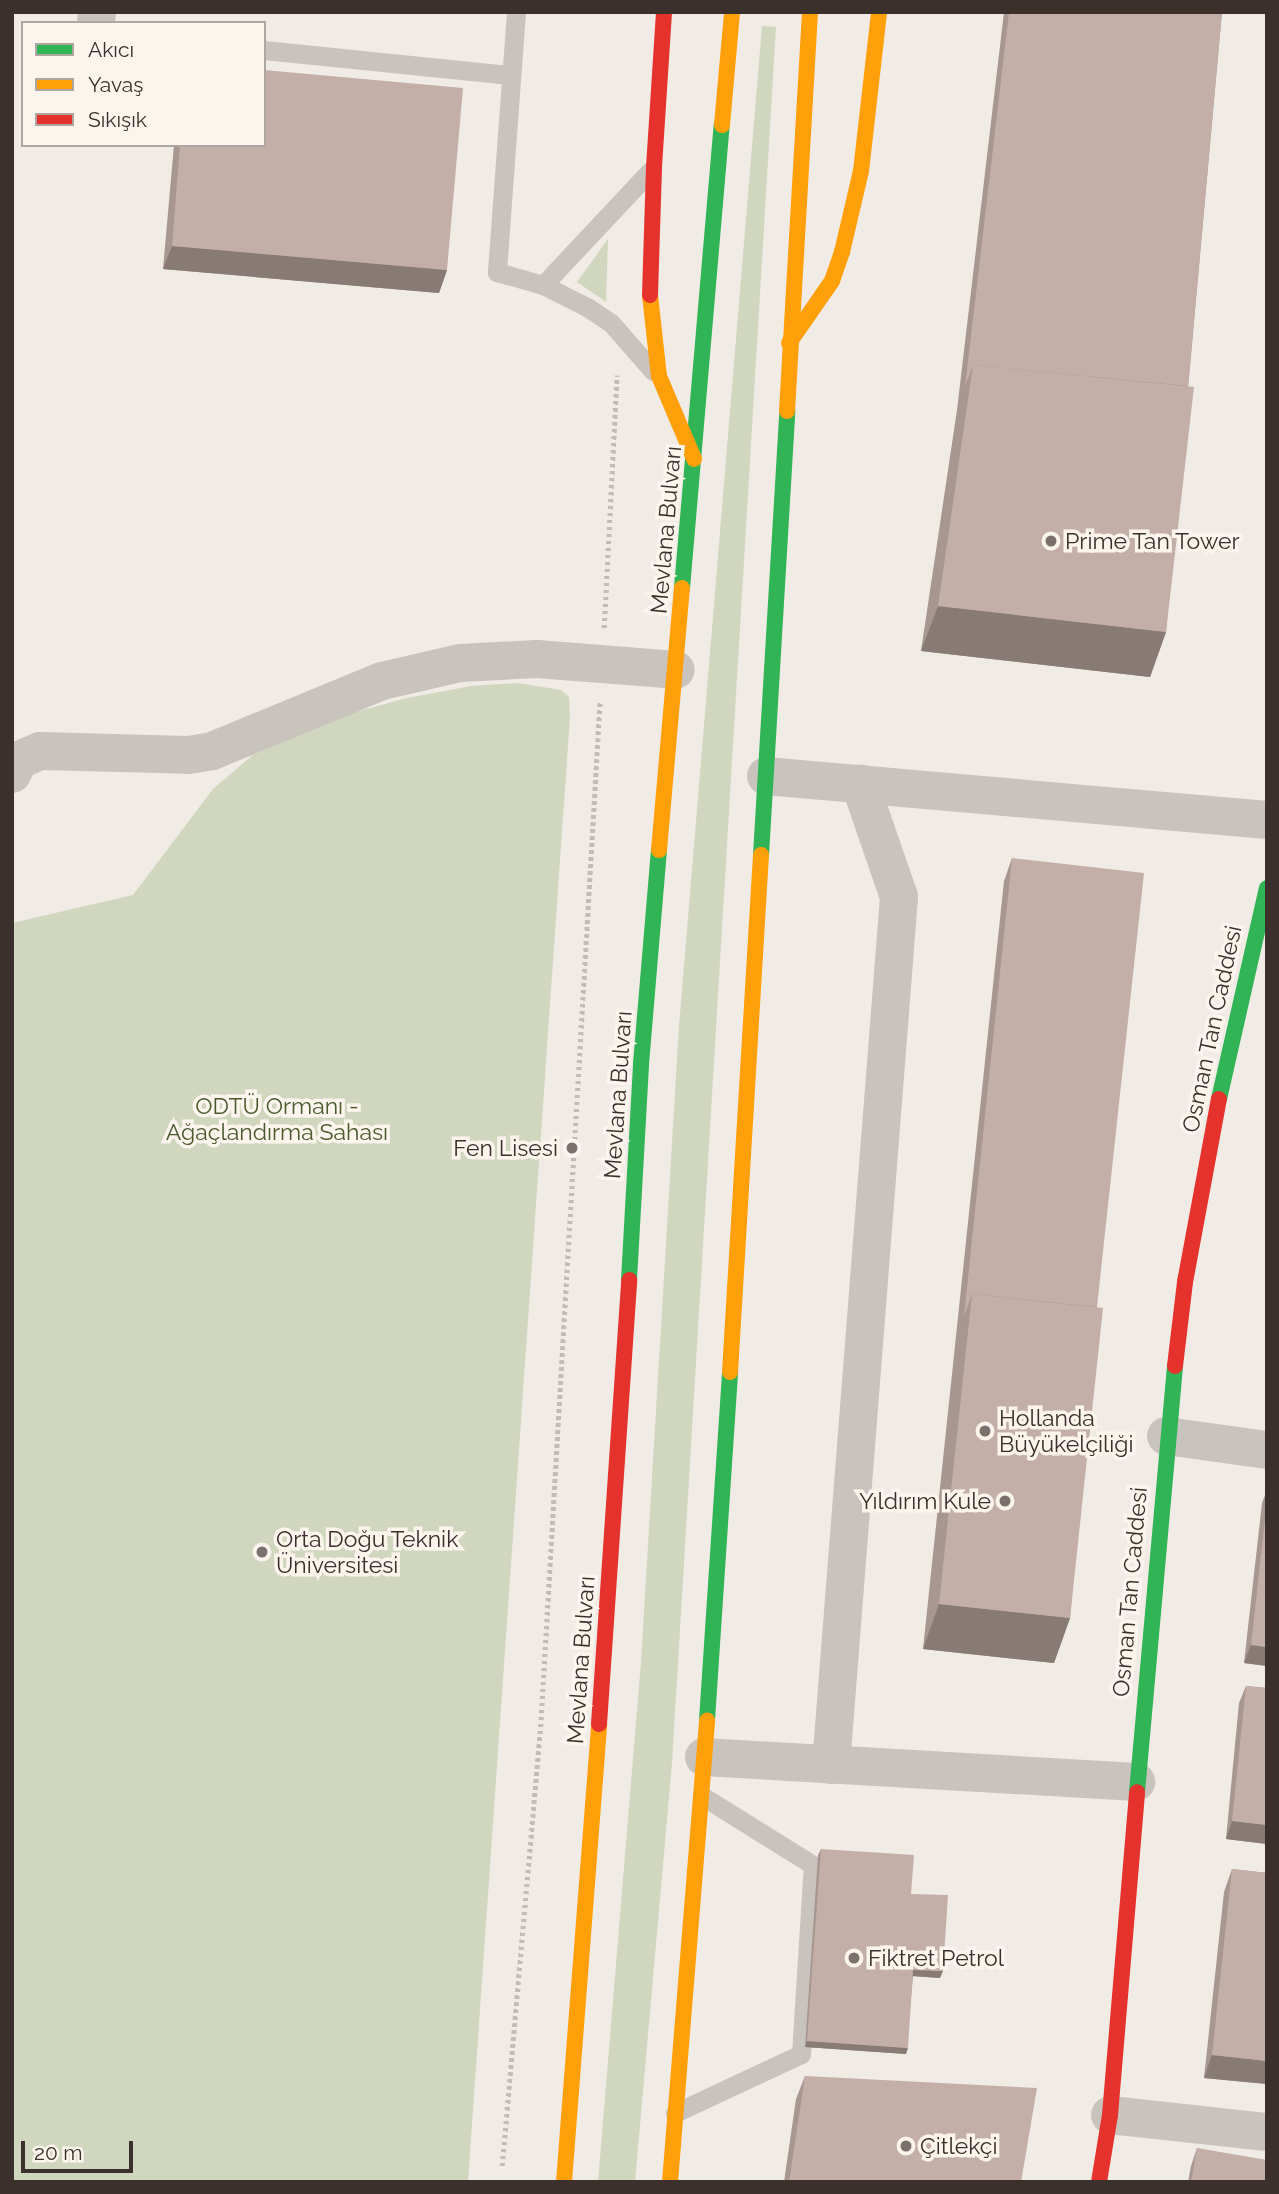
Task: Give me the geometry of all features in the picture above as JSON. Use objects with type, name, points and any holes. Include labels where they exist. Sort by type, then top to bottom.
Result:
[{"type":"main road","points":[[664,12],[654,167],[650,311],[659,376],[695,461]]},
{"type":"main road","name":"Mevlana Bulvarı","points":[[564,2182],[618,1480],[641,1064],[732,12]]},
{"type":"main road","points":[[670,2182],[702,1796],[766,776],[810,12]]},
{"type":"main road","points":[[789,343],[832,281],[842,252],[861,171],[879,12]]},
{"type":"main road","name":"Osman Tan Caddesi","points":[[1100,2182],[1110,2115],[1166,1436],[1185,1282],[1213,1126],[1267,888]]},
{"type":"street","points":[[12,774],[19,760],[40,751],[188,755],[212,751],[345,694],[393,678],[460,663],[537,659],[676,670]]},
{"type":"street","points":[[766,776],[1267,820]]},
{"type":"street","points":[[831,1765],[899,897],[860,784]]},
{"type":"street","points":[[1166,1436],[1267,1450]]},
{"type":"street","points":[[704,1757],[1136,1782]]},
{"type":"street","points":[[1110,2115],[1267,2132]]},
{"type":"lane","points":[[516,12],[497,272],[543,285],[587,307],[619,333],[659,376]]},
{"type":"lane","points":[[266,50],[511,75]]},
{"type":"lane","points":[[543,285],[654,167]]},
{"type":"lane","points":[[675,2113],[801,2054],[813,1866],[702,1796]]},
{"type":"path","points":[[502,2166],[540,1734],[619,333]]},
{"type":"green space","points":[[762,26],[776,27],[672,1763],[635,2182],[598,2182],[641,1662],[679,1026]]},
{"type":"green space","points":[[608,239],[606,302],[577,282]]},
{"type":"green space","name":"ODTÜ Ormanı - Ağaçlandırma Sahası","points":[[518,683],[561,690],[569,697],[570,717],[468,2182],[12,2182],[12,923],[133,895],[213,789],[254,754],[348,714],[407,698],[471,686]]},
{"type":"building","points":[[1009,12],[1222,12],[1188,386],[973,365],[965,387]]},
{"type":"building","points":[[266,70],[463,88],[447,270],[172,246],[180,147],[266,147]]},
{"type":"building","name":"Prime Tan Tower","points":[[973,365],[1194,387],[1166,632],[938,606]]},
{"type":"building","points":[[1012,858],[1144,873],[1097,1307],[972,1294],[964,1316]]},
{"type":"building","name":"Yıldırım Kule","points":[[972,1294],[1103,1308],[1070,1618],[939,1604]]},
{"type":"building","points":[[1267,1501],[1267,1647],[1251,1645]]},
{"type":"building","points":[[1246,1686],[1267,1688],[1267,1825],[1232,1821]]},
{"type":"building","points":[[821,1849],[914,1855],[911,1894],[948,1895],[943,1971],[913,1970],[908,2048],[807,2041]]},
{"type":"building","points":[[1232,1869],[1267,1873],[1267,2061],[1212,2055]]},
{"type":"building","name":"Çitlekçi","points":[[805,2076],[1037,2088],[1021,2182],[789,2182]]},
{"type":"building","points":[[1197,2148],[1267,2160],[1267,2182],[1191,2182]]},
{"type":"traffic: fast","points":[[682,588],[722,125]]},
{"type":"traffic: fast","points":[[761,855],[787,411]]},
{"type":"traffic: fast","points":[[629,1280],[641,1064],[659,850]]},
{"type":"traffic: fast","points":[[1219,1099],[1267,888]]},
{"type":"traffic: fast","points":[[1137,1792],[1175,1366]]},
{"type":"traffic: fast","points":[[707,1720],[730,1372]]},
{"type":"traffic: slow","points":[[722,125],[732,12]]},
{"type":"traffic: slow","points":[[787,411],[810,12]]},
{"type":"traffic: slow","points":[[789,343],[832,281],[842,252],[861,171],[879,12]]},
{"type":"traffic: slow","points":[[650,295],[659,376],[694,459]]},
{"type":"traffic: slow","points":[[659,850],[682,588]]},
{"type":"traffic: slow","points":[[730,1372],[761,855]]},
{"type":"traffic: slow","points":[[670,2182],[707,1720]]},
{"type":"traffic: slow","points":[[564,2182],[599,1724]]},
{"type":"traffic: jam","points":[[650,295],[654,167],[664,12]]},
{"type":"traffic: jam","points":[[1175,1366],[1185,1282],[1219,1099]]},
{"type":"traffic: jam","points":[[599,1724],[629,1280]]},
{"type":"traffic: jam","points":[[1099,2182],[1110,2115],[1137,1792]]},
{"type":"place","name":"Prime Tan Tower","points":[[1051,541]]},
{"type":"place","name":"Fen Lisesi","points":[[572,1148]]},
{"type":"place","name":"Hollanda Büyükelçiliği","points":[[985,1431]]},
{"type":"place","name":"Yıldırım Kule","points":[[1005,1501]]},
{"type":"place","name":"Orta Doğu Teknik Üniversitesi","points":[[262,1552]]},
{"type":"place","name":"Fiktret Petrol","points":[[854,1958]]},
{"type":"place","name":"Çitlekçi","points":[[906,2146]]}]
